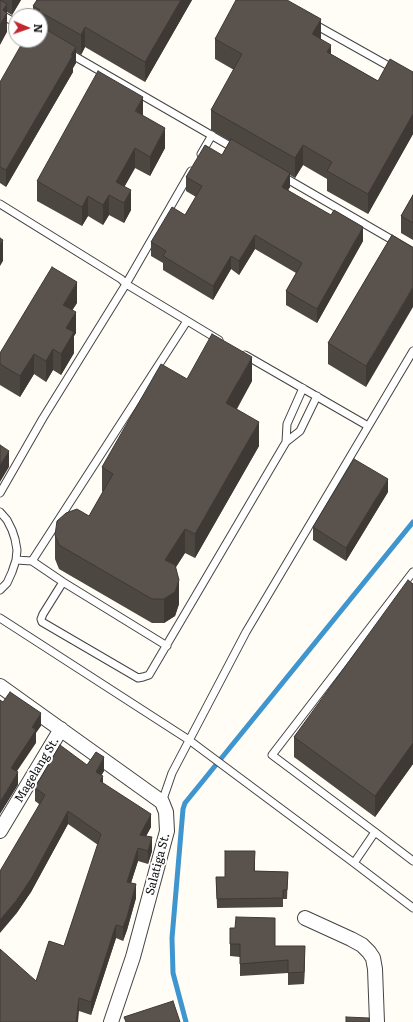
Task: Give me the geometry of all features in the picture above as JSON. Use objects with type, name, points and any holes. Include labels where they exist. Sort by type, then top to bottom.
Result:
[{"type":"street","points":[[0,686],[162,802]]},
{"type":"street","name":"Magelang St.","points":[[0,831],[61,729]]},
{"type":"street","name":"Salatiga St.","points":[[111,1022],[133,957],[167,831],[168,818],[162,802]]},
{"type":"street","points":[[304,918],[351,939],[362,945],[369,952],[373,958],[375,969],[377,1022]]},
{"type":"lane","points":[[306,20],[400,72]]},
{"type":"lane","points":[[64,51],[245,155]]},
{"type":"lane","points":[[0,493],[43,418],[126,284],[212,135]]},
{"type":"lane","points":[[272,170],[413,252]]},
{"type":"lane","points":[[0,204],[126,284],[228,345]]},
{"type":"lane","points":[[32,561],[187,321]]},
{"type":"lane","points":[[162,802],[172,773],[252,622],[413,351]]},
{"type":"lane","points":[[241,353],[368,426]]},
{"type":"lane","points":[[286,442],[286,424],[303,388]]},
{"type":"lane","points":[[63,582],[42,614],[41,620],[138,678],[143,678],[149,675],[286,442],[300,431],[317,396]]},
{"type":"lane","points":[[0,512],[7,520],[14,534],[17,550],[16,560],[12,572],[0,590]]},
{"type":"lane","points":[[16,560],[32,561],[63,582],[167,646]]},
{"type":"lane","points":[[413,572],[272,755],[413,862]]},
{"type":"lane","points":[[0,618],[189,740],[413,908]]},
{"type":"lane","points":[[354,863],[375,832]]},
{"type":"building","points":[[0,0],[7,4],[3,10],[7,13],[0,25]]},
{"type":"building","points":[[37,0],[181,0],[145,62],[85,27],[81,35],[48,16],[48,8],[36,8],[33,6]]},
{"type":"building","points":[[236,0],[287,0],[321,19],[312,34],[331,45],[327,52],[378,81],[390,59],[413,72],[413,114],[368,194],[327,171],[332,162],[303,145],[295,158],[211,110],[242,54],[215,39]]},
{"type":"building","points":[[48,31],[76,47],[71,55],[73,55],[6,170],[0,167],[0,82],[19,48],[48,48]]},
{"type":"building","points":[[98,71],[143,97],[135,111],[165,128],[150,157],[135,148],[116,182],[131,190],[124,203],[109,195],[103,205],[88,196],[82,207],[37,181]]},
{"type":"building","points":[[231,139],[290,173],[282,187],[331,215],[334,210],[363,227],[317,309],[286,291],[302,263],[255,235],[239,261],[231,256],[213,286],[163,256],[166,251],[151,242],[172,207],[185,215],[202,186],[186,177],[205,145],[222,155]]},
{"type":"building","points":[[413,195],[413,223],[401,216]]},
{"type":"building","points":[[392,235],[413,248],[413,287],[366,366],[328,343]]},
{"type":"building","points":[[0,238],[3,240],[0,245]]},
{"type":"building","points":[[52,267],[77,282],[63,305],[76,312],[66,328],[74,332],[61,354],[53,349],[46,361],[34,354],[20,376],[0,364],[0,353]]},
{"type":"building","points":[[212,334],[252,357],[226,403],[259,422],[195,534],[185,529],[165,560],[175,565],[179,580],[175,592],[164,599],[152,599],[59,545],[55,535],[57,521],[66,513],[77,509],[89,516],[113,474],[102,467],[161,364],[187,379]]},
{"type":"building","points":[[0,445],[9,451],[0,465]]},
{"type":"building","points":[[354,459],[388,479],[346,548],[313,527]]},
{"type":"building","points":[[408,580],[413,584],[413,743],[375,796],[294,737]]},
{"type":"building","points":[[10,692],[41,713],[32,727],[36,730],[11,768],[18,772],[0,802],[0,700],[3,702]]},
{"type":"building","points":[[60,745],[87,765],[96,752],[104,757],[96,772],[103,776],[100,781],[151,814],[140,835],[152,837],[148,851],[138,848],[127,882],[136,884],[127,917],[123,927],[116,925],[91,1002],[79,998],[76,1022],[0,1022],[0,949],[36,981],[49,941],[64,946],[101,834],[68,811],[31,879],[16,901],[0,920],[0,871],[45,795],[35,788]]},
{"type":"building","points":[[225,851],[255,851],[254,871],[288,872],[287,890],[283,890],[283,898],[217,899],[216,877],[225,877]]},
{"type":"building","points":[[236,917],[275,918],[275,946],[305,946],[304,972],[288,973],[288,960],[240,964],[240,944],[230,944],[230,928],[235,928]]},
{"type":"building","points":[[173,1001],[180,1022],[126,1022],[124,1017]]},
{"type":"building","points":[[346,1017],[369,1018],[369,1022],[346,1022]]},
{"type":"waterway","points":[[186,1022],[173,973],[172,938],[183,809],[185,803],[413,522]]}]
